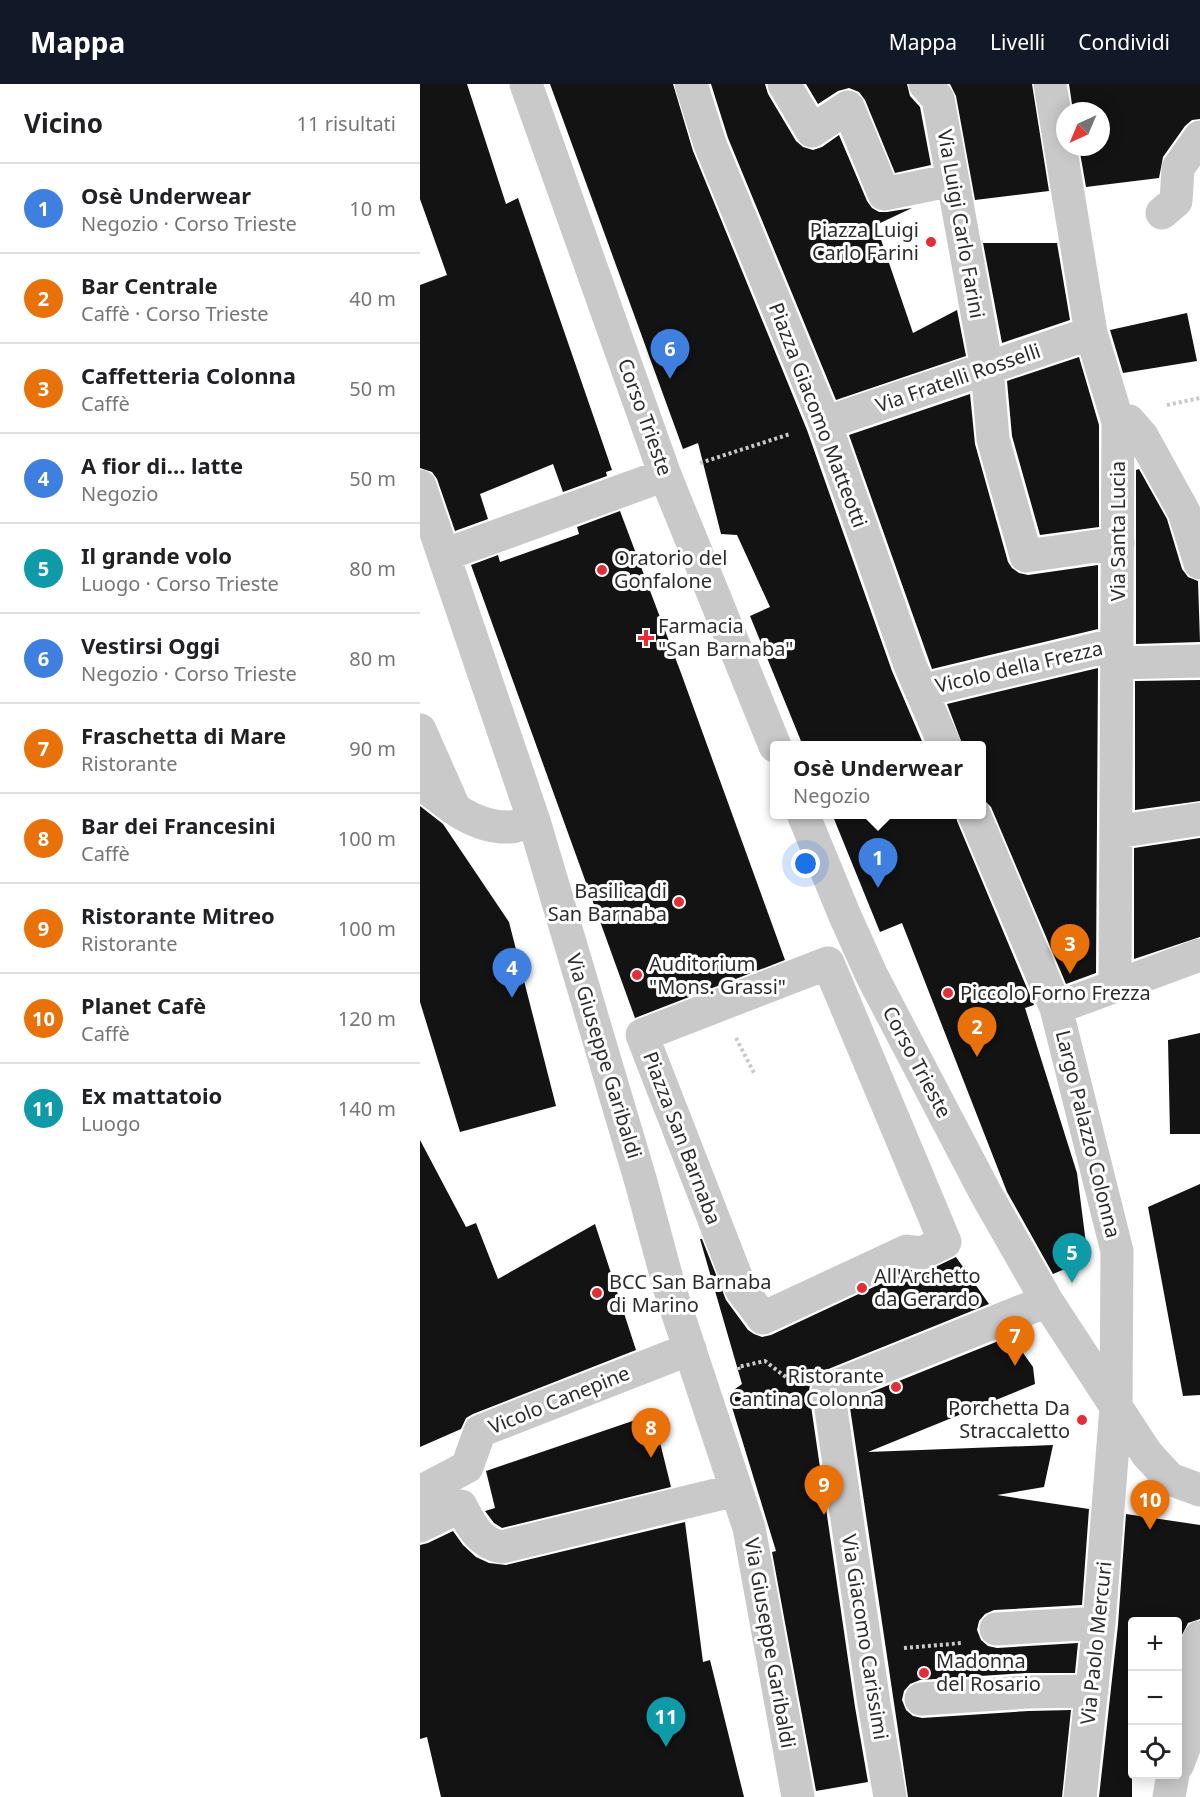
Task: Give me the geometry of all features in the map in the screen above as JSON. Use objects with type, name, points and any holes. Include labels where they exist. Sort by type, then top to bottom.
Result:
[{"type":"street","name":"Corso Trieste","points":[[526,84],[665,475],[773,741]]},
{"type":"street","name":"Piazza Giacomo Matteotti","points":[[691,84],[710,144],[812,427],[943,741]]},
{"type":"street","points":[[784,84],[812,131],[848,107],[884,194],[953,180]]},
{"type":"street","name":"Via Luigi Carlo Farini","points":[[925,84],[938,99],[987,368],[993,439],[1026,556],[1118,543]]},
{"type":"street","name":"Via Santa Lucia","points":[[1050,84],[1091,333],[1118,422],[1115,986]]},
{"type":"street","points":[[1162,213],[1176,201],[1178,168],[1200,137]]},
{"type":"street","name":"Via Fratelli Rosselli","points":[[812,427],[1091,333]]},
{"type":"street","points":[[1118,422],[1129,421],[1142,436],[1184,512],[1200,563]]},
{"type":"street","points":[[444,555],[665,475]]},
{"type":"street","name":"Via Giuseppe Garibaldi","points":[[420,486],[534,821],[641,1182],[670,1290],[749,1528],[798,1797]]},
{"type":"street","name":"Vicolo della Frezza","points":[[921,690],[1116,654],[1200,661]]},
{"type":"street","points":[[420,730],[456,811]]},
{"type":"street","points":[[420,783],[456,811],[487,824],[511,827],[534,821]]},
{"type":"street","name":"Corso Trieste","points":[[806,819],[849,926],[872,976],[986,1194],[1047,1301],[1147,1454],[1185,1484]]},
{"type":"street","points":[[976,819],[1056,1008]]},
{"type":"street","points":[[1116,832],[1200,819]]},
{"type":"street","name":"Largo Palazzo Colonna","points":[[1116,1407],[1117,1251],[1056,1008],[1200,956]]},
{"type":"street","name":"Piazza San Barnaba","points":[[828,963],[945,1242],[922,1253],[907,1251],[763,1318],[741,1289],[642,1035],[828,963]]},
{"type":"street","points":[[828,1389],[1047,1301]]},
{"type":"street","name":"Vicolo Canepine","points":[[420,1492],[468,1467],[480,1431],[690,1349]]},
{"type":"street","name":"Via Giacomo Carissimi","points":[[828,1389],[890,1797]]},
{"type":"street","name":"Via Paolo Mercuri","points":[[1080,1797],[1099,1623],[1116,1407]]},
{"type":"street","points":[[1110,1488],[1123,1480],[1139,1475],[1185,1484]]},
{"type":"street","points":[[420,1526],[461,1506],[482,1540],[502,1547],[736,1490]]},
{"type":"street","points":[[996,1629],[1099,1623]]},
{"type":"street","points":[[1182,1753],[1195,1700],[1194,1652],[1200,1637]]},
{"type":"street","points":[[921,1699],[1028,1692],[1092,1691]]},
{"type":"street","points":[[1169,1797],[1172,1779]]},
{"type":"path","points":[[700,463],[812,427]]},
{"type":"path","points":[[738,1367],[765,1361],[798,1387],[828,1389]]},
{"type":"path","points":[[867,1652],[966,1642],[996,1629]]},
{"type":"building","points":[[420,84],[467,84],[506,204],[518,198],[612,470],[606,472],[607,476],[563,492],[553,464],[480,494],[488,519],[455,531],[437,479],[432,472],[420,468],[420,285],[447,275],[420,199]]},
{"type":"building","points":[[550,84],[673,84],[693,151],[807,430],[892,671],[922,741],[801,741],[750,616],[770,607],[737,535],[721,534],[698,443],[683,449]]},
{"type":"building","points":[[711,84],[765,84],[768,94],[796,141],[803,147],[813,150],[822,147],[839,135],[872,208],[879,212],[887,212],[912,208],[876,225],[913,333],[957,310],[966,356],[836,400],[728,138]]},
{"type":"building","points":[[806,84],[907,84],[910,96],[920,107],[931,165],[895,173],[865,100],[859,92],[849,88],[838,91],[818,104]]},
{"type":"building","points":[[950,84],[1032,84],[1049,191],[975,200],[956,96]]},
{"type":"building","points":[[1069,84],[1200,84],[1200,119],[1192,120],[1185,126],[1163,157],[1159,178],[1086,187],[1081,156],[1110,156],[1110,102],[1072,102]]},
{"type":"building","points":[[983,243],[1057,243],[1070,320],[1002,343]]},
{"type":"building","points":[[1187,313],[1197,361],[1123,373],[1110,330]]},
{"type":"building","points":[[1079,357],[1099,425],[1099,527],[1040,535],[1012,436],[1007,381]]},
{"type":"building","points":[[970,394],[975,444],[1008,562],[1019,573],[1028,575],[1098,565],[1098,629],[932,669],[849,435]]},
{"type":"building","points":[[1139,469],[1167,519],[1182,569],[1188,577],[1198,581],[1200,642],[1136,644],[1136,470]]},
{"type":"building","name":"Basilica di San Barnaba","points":[[620,511],[785,960],[635,1018],[471,565],[498,555],[500,562],[579,534],[577,527]]},
{"type":"building","points":[[1098,668],[1096,973],[1066,984],[991,807],[986,802],[986,741],[961,741],[947,704]]},
{"type":"building","points":[[1200,680],[1200,801],[1135,810],[1135,681]]},
{"type":"building","points":[[420,806],[443,824],[509,922],[556,1106],[460,1132],[420,1002]]},
{"type":"building","points":[[834,819],[957,819],[1034,1005],[1025,1008],[1077,1173],[1088,1259],[1053,1274],[1007,1192],[902,923],[880,932]]},
{"type":"building","points":[[1200,838],[1200,937],[1134,959],[1134,848]]},
{"type":"building","points":[[1200,1033],[1200,1134],[1170,1134],[1168,1040]]},
{"type":"building","points":[[420,1140],[466,1227],[476,1223],[498,1279],[595,1224],[636,1350],[473,1414],[466,1418],[461,1429],[420,1447]]},
{"type":"building","points":[[1200,1184],[1200,1395],[1183,1396],[1148,1207]]},
{"type":"building","points":[[700,1239],[702,1239],[726,1300],[748,1330],[762,1337],[771,1335],[910,1270],[929,1270],[956,1257],[989,1304],[821,1372],[810,1384],[809,1392],[868,1782],[816,1791],[772,1552],[776,1551],[728,1394],[742,1384]]},
{"type":"building","points":[[1011,1336],[1033,1367],[1035,1384],[868,1452],[1053,1445],[1044,1487],[997,1495],[1089,1509],[1082,1605],[994,1610],[985,1614],[979,1621],[977,1630],[981,1640],[988,1646],[997,1648],[1078,1643],[1075,1673],[1027,1673],[920,1680],[910,1684],[904,1691],[902,1700],[906,1710],[913,1716],[922,1718],[1071,1710],[1062,1797],[908,1797],[849,1401]]},
{"type":"building","points":[[653,1414],[671,1487],[502,1528],[494,1523],[485,1511],[495,1508],[486,1471]]},
{"type":"building","points":[[1126,1514],[1200,1525],[1200,1619],[1188,1623],[1182,1635],[1182,1617],[1128,1617],[1128,1779],[1132,1779],[1132,1797],[1099,1797],[1118,1625]]},
{"type":"building","points":[[685,1522],[703,1662],[710,1660],[744,1797],[441,1797],[427,1737],[420,1739],[420,1545],[453,1531],[476,1557],[489,1563],[506,1565]]},
{"type":"place","name":"Piazza Luigi Carlo Farini","points":[[931,242]]},
{"type":"place","name":"Vestirsi Oggi","points":[[670,379]]},
{"type":"place","name":"Oratorio del Gonfalone","points":[[602,570]]},
{"type":"place","name":"Farmacia \"San Barnaba\"","points":[[646,638]]},
{"type":"place","name":"Osè Underwear","points":[[878,888]]},
{"type":"place","name":"Basilica di San Barnaba","points":[[679,902]]},
{"type":"place","name":"Caffetteria Colonna","points":[[1070,974]]},
{"type":"place","name":"Auditorium \"Mons. Grassi\"","points":[[637,975]]},
{"type":"place","name":"Piccolo Forno Frezza","points":[[948,993]]},
{"type":"place","name":"A fior di... latte","points":[[512,998]]},
{"type":"place","name":"Bar Centrale","points":[[977,1057]]},
{"type":"place","name":"Il grande volo","points":[[1072,1283]]},
{"type":"place","name":"All'Archetto da Gerardo","points":[[862,1288]]},
{"type":"place","name":"BCC San Barnaba di Marino","points":[[597,1293]]},
{"type":"place","name":"Fraschetta di Mare","points":[[1015,1366]]},
{"type":"place","name":"Ristorante Cantina Colonna","points":[[896,1387]]},
{"type":"place","name":"Porchetta Da Straccaletto","points":[[1082,1420]]},
{"type":"place","name":"Bar dei Francesini","points":[[651,1458]]},
{"type":"place","name":"Ristorante Mitreo","points":[[824,1515]]},
{"type":"place","name":"Planet Cafè","points":[[1150,1530]]},
{"type":"place","name":"Madonna del Rosario","points":[[924,1673]]},
{"type":"place","name":"Ex mattatoio","points":[[666,1747]]}]
